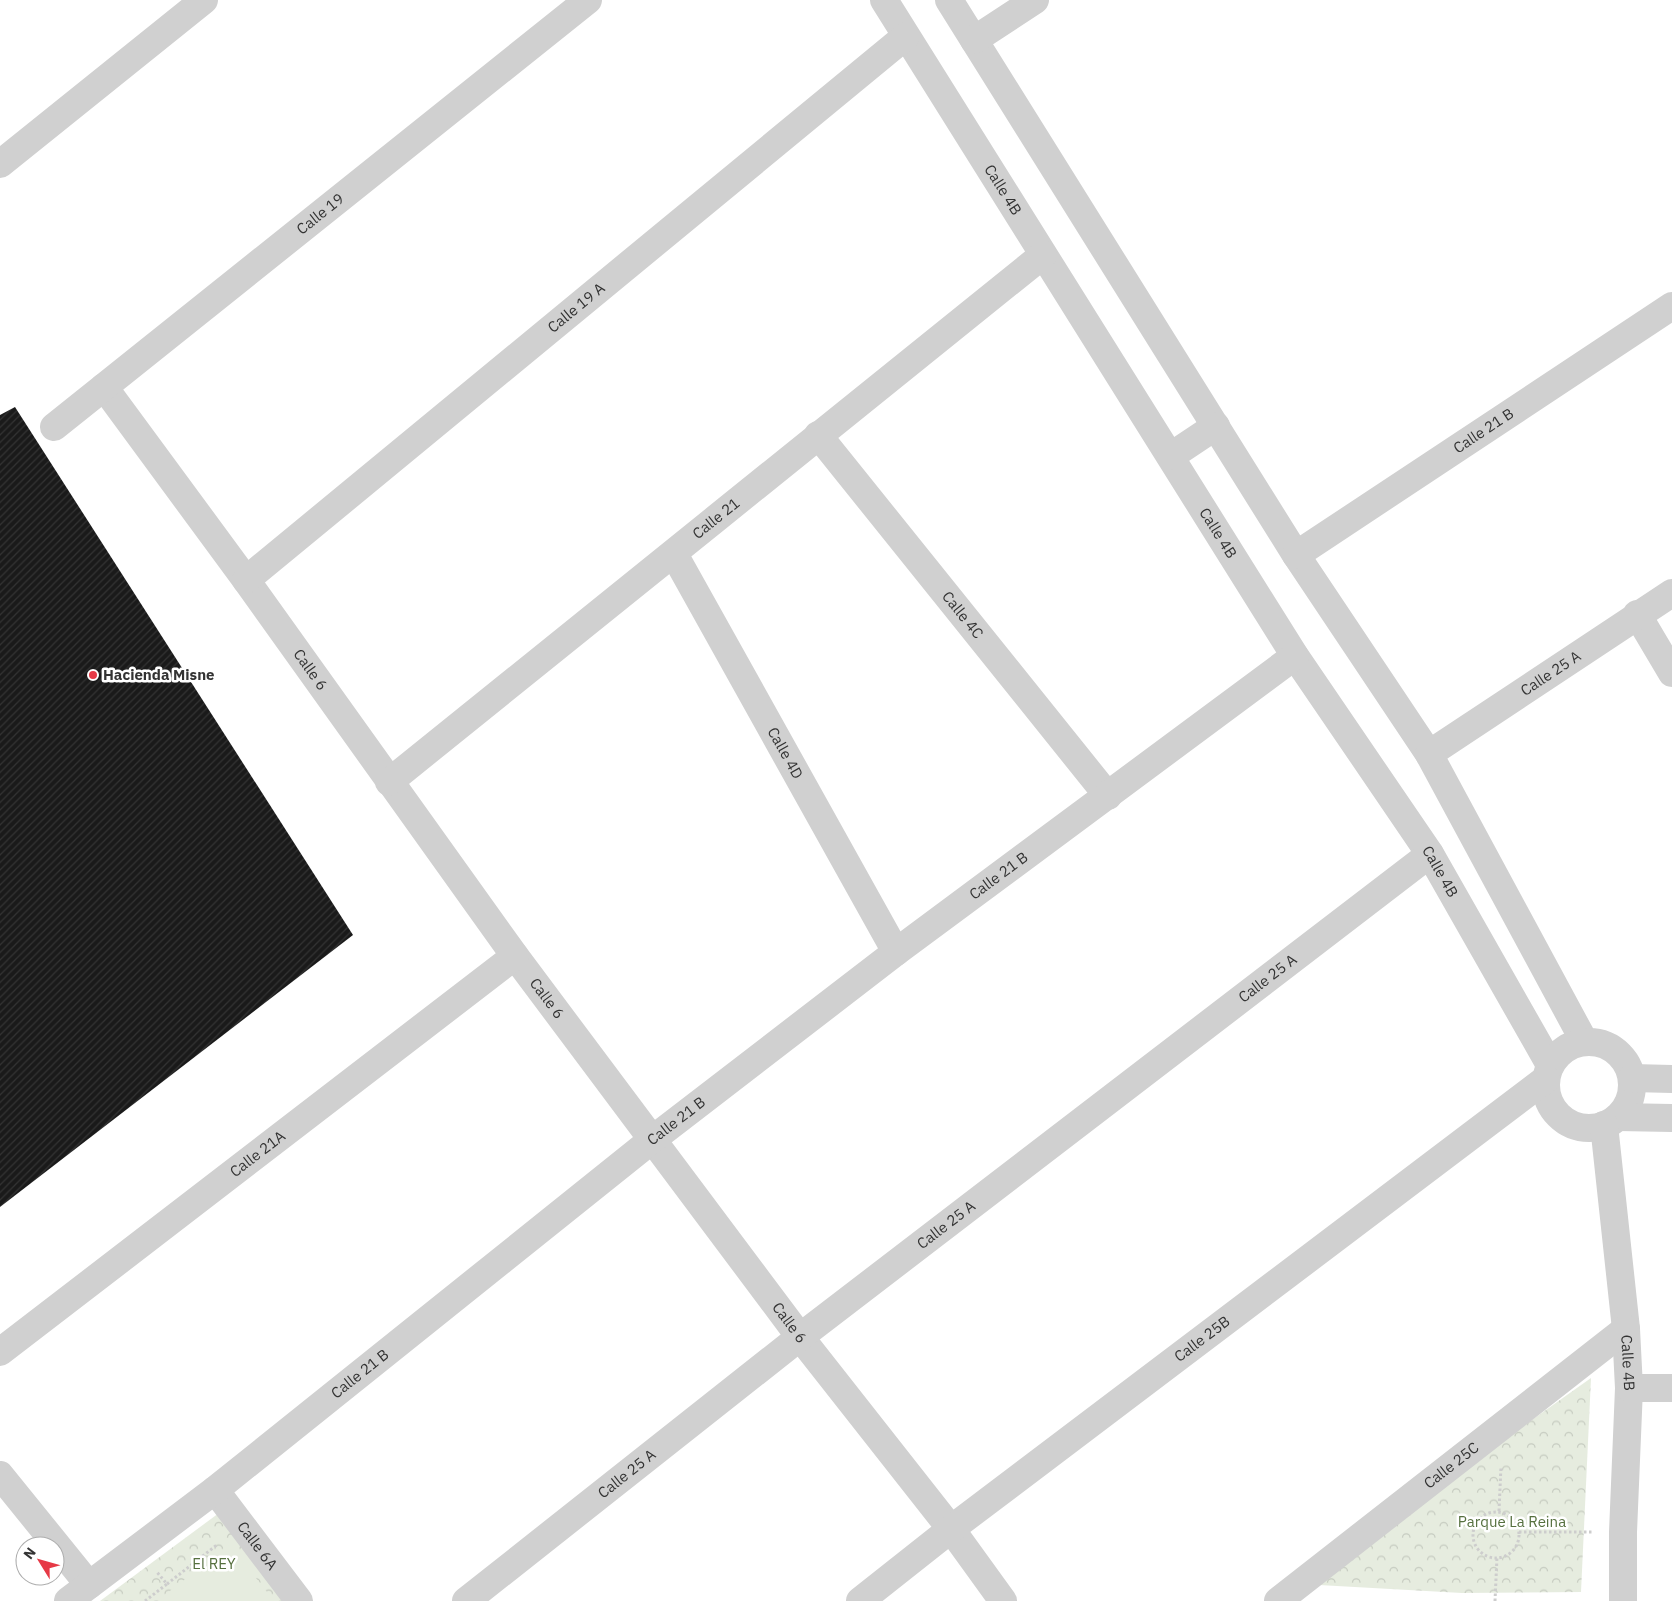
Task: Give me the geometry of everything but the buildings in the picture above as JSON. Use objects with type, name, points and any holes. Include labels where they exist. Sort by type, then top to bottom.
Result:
[{"type":"street","points":[[0,164],[204,0]]},
{"type":"street","name":"Calle 19","points":[[54,427],[588,0]]},
{"type":"street","name":"Calle 4B","points":[[884,0],[1295,656],[1430,854],[1548,1072]]},
{"type":"street","points":[[950,0],[1296,555],[1429,754],[1584,1041]]},
{"type":"street","points":[[974,40],[1035,0]]},
{"type":"street","name":"Calle 19 A","points":[[246,580],[906,36]]},
{"type":"street","name":"Calle 21","points":[[389,782],[1043,255]]},
{"type":"street","name":"Calle 21 B","points":[[1296,555],[1672,306]]},
{"type":"street","name":"Calle 6","points":[[104,387],[246,580],[515,956],[800,1337],[951,1529],[1003,1601]]},
{"type":"street","points":[[1171,456],[1216,426]]},
{"type":"street","name":"Calle 4C","points":[[818,435],[1108,796]]},
{"type":"street","name":"Calle 4D","points":[[674,554],[896,952]]},
{"type":"street","name":"Calle 25 A","points":[[1429,754],[1672,592]]},
{"type":"street","points":[[1638,614],[1672,673]]},
{"type":"street","name":"Calle 21 B","points":[[79,1593],[215,1490],[653,1139],[896,952],[1295,656]]},
{"type":"street","name":"Calle 25 A","points":[[466,1601],[800,1337],[1430,854]]},
{"type":"street","name":"Calle 21A","points":[[0,1352],[515,956]]},
{"type":"street","points":[[1611,1121],[1625,1108],[1630,1099],[1632,1078],[1628,1065],[1620,1054],[1610,1047],[1597,1042],[1584,1041],[1570,1045],[1558,1053],[1548,1072],[1545,1091],[1549,1104],[1556,1115],[1578,1128],[1591,1128],[1611,1121],[1672,1118]]},
{"type":"street","name":"Calle 25B","points":[[860,1601],[951,1529],[1548,1072]]},
{"type":"street","points":[[1632,1078],[1672,1079]]},
{"type":"street","name":"Calle 4B","points":[[1611,1121],[1629,1388],[1623,1532],[1623,1601]]},
{"type":"street","name":"Calle 25C","points":[[1278,1601],[1626,1329]]},
{"type":"street","points":[[1629,1388],[1672,1388]]},
{"type":"street","points":[[0,1475],[79,1593]]},
{"type":"street","name":"Calle 6A","points":[[215,1490],[299,1601]]},
{"type":"path","points":[[1499,1511],[1501,1458]]},
{"type":"path","points":[[1499,1511],[1512,1518],[1519,1532],[1516,1546],[1505,1556],[1497,1558],[1490,1557],[1478,1548],[1473,1534],[1479,1520],[1484,1515],[1499,1511]]},
{"type":"path","points":[[1519,1532],[1623,1532]]},
{"type":"path","points":[[144,1601],[224,1540]]},
{"type":"path","points":[[1495,1601],[1497,1558]]},
{"type":"path","points":[[156,1570],[167,1584]]},
{"type":"green space","name":"Parque La Reina","points":[[1591,1378],[1581,1592],[1462,1593],[1319,1585],[1502,1441]]},
{"type":"green space","name":"El REY","points":[[219,1513],[290,1601],[100,1601]]},
{"type":"green space","points":[[230,1545],[274,1601],[165,1601],[162,1597]]},
{"type":"place","name":"Hacienda Misne","points":[[93,675]]}]
